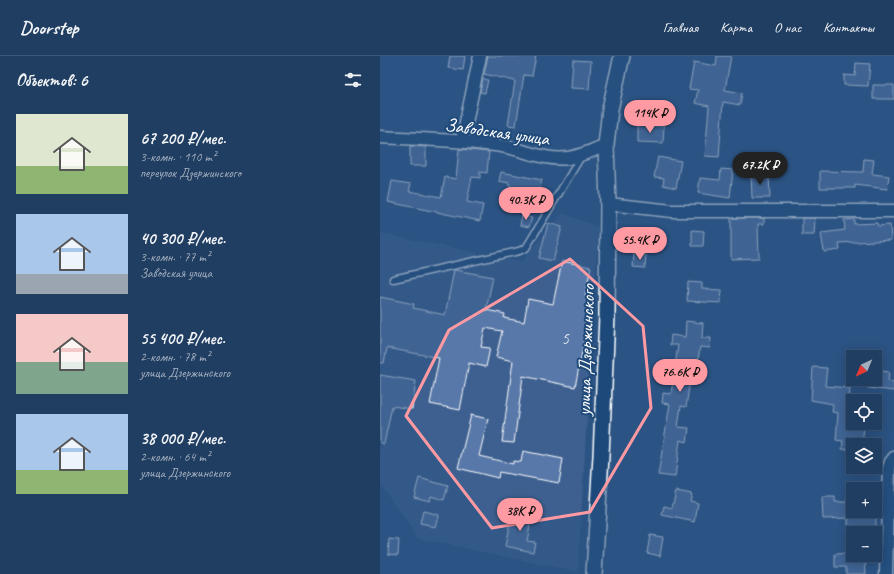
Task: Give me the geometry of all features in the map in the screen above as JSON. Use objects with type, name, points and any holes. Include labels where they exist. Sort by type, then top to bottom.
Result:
[{"type":"street","points":[[462,141],[480,56]]},
{"type":"street","name":"улица Дзержинского","points":[[594,574],[602,449],[608,316],[608,204],[606,145],[610,109],[622,56]]},
{"type":"street","name":"Заводская улица","points":[[380,137],[462,141],[504,147],[553,158],[568,158],[606,145]]},
{"type":"street","points":[[608,204],[672,212],[894,211]]},
{"type":"street","points":[[886,574],[889,468],[894,458]]},
{"type":"lane","points":[[393,279],[519,251],[526,248],[583,154]]},
{"type":"highlighted area","points":[[570,259],[643,326],[651,408],[590,512],[492,528],[406,416],[449,330]]},
{"type":"shaded area","points":[[563,213],[598,227],[578,572],[417,538],[380,483],[380,233],[521,262]]},
{"type":"building","points":[[450,56],[465,56],[463,70],[448,68]]},
{"type":"building","points":[[488,56],[536,56],[532,76],[524,75],[516,126],[508,125],[515,81],[484,74]]},
{"type":"building","points":[[717,56],[731,56],[725,90],[742,93],[740,105],[723,102],[719,157],[705,156],[709,106],[695,103],[698,90],[689,89],[694,62],[716,66]]},
{"type":"building","points":[[573,60],[591,61],[589,89],[571,88]]},
{"type":"building","points":[[856,63],[870,64],[868,86],[844,85],[844,75],[855,76]]},
{"type":"building","points":[[483,79],[488,80],[485,93],[480,92]]},
{"type":"building","points":[[873,85],[894,85],[894,99],[873,99]]},
{"type":"building","points":[[637,125],[664,126],[663,143],[637,142]]},
{"type":"building","points":[[410,146],[426,147],[426,166],[410,166]]},
{"type":"building","points":[[459,149],[489,152],[487,173],[480,172],[480,178],[472,177],[467,202],[483,205],[480,221],[388,202],[392,181],[411,184],[409,191],[441,197],[445,177],[456,179]]},
{"type":"building","points":[[658,157],[681,161],[676,188],[663,185],[664,178],[654,177]]},
{"type":"building","points":[[864,159],[874,160],[872,174],[889,176],[887,189],[855,185],[855,188],[820,188],[820,171],[863,172]]},
{"type":"building","points":[[721,169],[733,170],[730,198],[698,193],[700,178],[720,180]]},
{"type":"building","points":[[501,172],[542,180],[539,192],[519,188],[514,210],[505,207],[511,186],[509,186],[509,183],[499,181]]},
{"type":"building","points":[[751,174],[769,174],[770,198],[752,198]]},
{"type":"building","points":[[522,215],[532,218],[529,227],[520,225]]},
{"type":"building","points":[[731,218],[764,218],[764,224],[758,224],[759,258],[731,259]]},
{"type":"building","points":[[802,218],[815,218],[814,235],[802,235]]},
{"type":"building","points":[[854,219],[854,224],[877,223],[878,226],[890,225],[891,240],[839,243],[840,250],[824,252],[821,233],[845,230],[844,220]]},
{"type":"building","points":[[548,223],[562,227],[553,261],[539,258]]},
{"type":"building","points":[[692,230],[704,231],[703,246],[692,246]]},
{"type":"building","points":[[634,254],[646,255],[645,268],[633,267]]},
{"type":"building","points":[[562,261],[591,267],[585,296],[593,297],[575,387],[523,376],[514,443],[502,442],[513,361],[496,357],[502,331],[485,328],[481,347],[490,348],[486,367],[469,363],[460,410],[430,404],[439,358],[387,348],[384,363],[380,363],[380,297],[414,304],[413,308],[445,315],[455,270],[493,277],[486,310],[505,314],[504,318],[524,322],[528,299],[553,304]]},
{"type":"building","points":[[688,282],[702,283],[702,289],[722,290],[721,303],[687,301]]},
{"type":"building","points":[[686,321],[703,323],[702,338],[711,338],[710,348],[700,347],[697,368],[692,368],[686,407],[681,406],[678,427],[689,428],[687,442],[680,440],[675,477],[658,475],[670,404],[662,403],[663,393],[671,394],[678,345],[670,345],[671,335],[685,337]]},
{"type":"building","points":[[813,367],[827,368],[825,386],[850,388],[850,394],[846,394],[846,430],[864,430],[863,438],[846,438],[846,449],[842,449],[843,441],[836,440],[838,413],[832,412],[833,404],[811,400]]},
{"type":"building","points":[[882,371],[889,372],[888,381],[894,382],[894,391],[868,388],[868,386],[882,386]]},
{"type":"building","points":[[380,375],[416,381],[412,409],[392,406],[384,444],[380,443]]},
{"type":"building","points":[[471,415],[488,419],[479,456],[513,464],[513,461],[521,462],[523,451],[563,459],[559,483],[499,472],[498,478],[458,468]]},
{"type":"building","points":[[419,478],[448,486],[444,500],[431,496],[430,501],[414,497]]},
{"type":"building","points":[[676,491],[692,494],[690,501],[698,503],[695,522],[662,515],[664,506],[672,508]]},
{"type":"building","points":[[822,497],[835,497],[835,502],[846,502],[846,518],[848,518],[823,519]]},
{"type":"building","points":[[423,511],[439,515],[436,527],[420,524]]},
{"type":"building","points":[[512,511],[532,514],[527,541],[535,542],[533,552],[505,546]]},
{"type":"building","points":[[848,518],[875,518],[875,526],[848,526]]},
{"type":"building","points":[[650,535],[663,537],[660,556],[647,553]]},
{"type":"building","points":[[389,539],[399,540],[398,555],[388,554]]},
{"type":"building","points":[[846,553],[846,562],[865,562],[866,574],[846,574],[846,567],[835,567],[835,554]]}]
